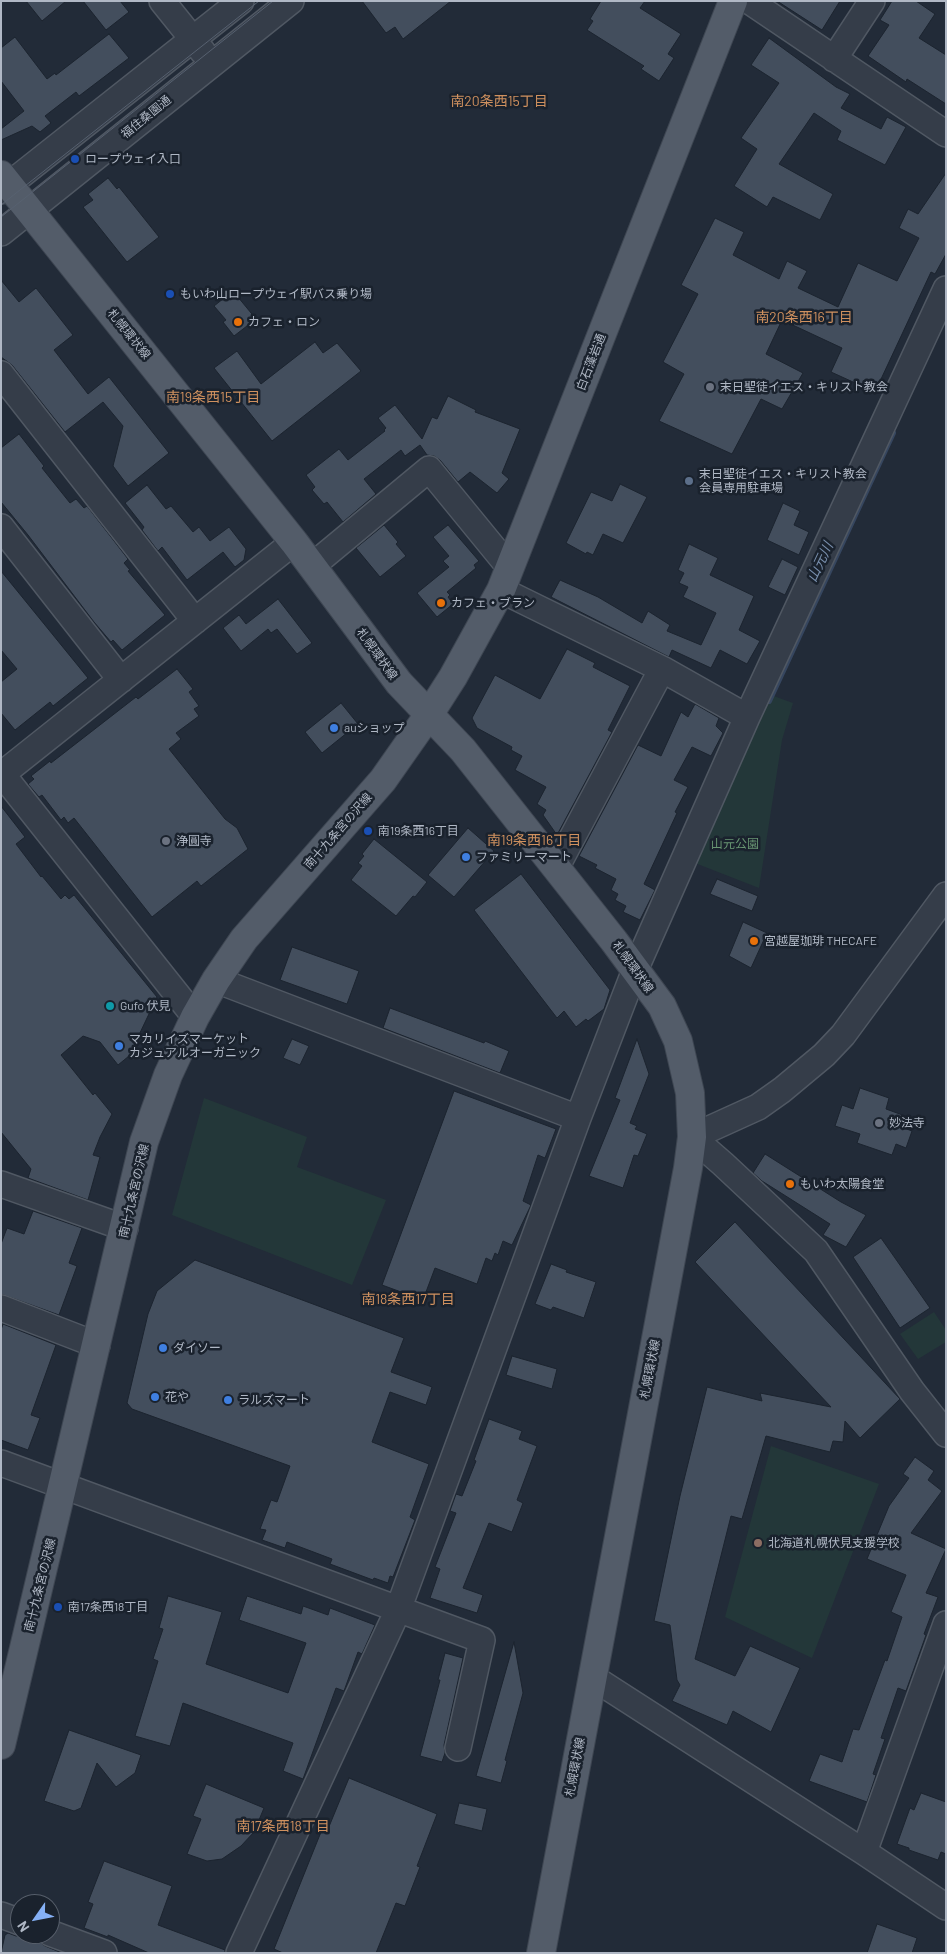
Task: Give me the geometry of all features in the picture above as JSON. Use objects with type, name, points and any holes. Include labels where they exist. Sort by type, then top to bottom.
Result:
[{"type":"main road","name":"白石藻岩通","points":[[430,713],[453,676],[506,579],[733,1]]},
{"type":"main road","name":"札幌環状線","points":[[4,184],[30,211],[294,542],[399,683],[430,713],[463,750],[556,868],[662,1006],[678,1041],[690,1093],[692,1137],[688,1168],[541,1953]]},
{"type":"main road","name":"南十九条宮の沢線","points":[[3,1728],[64,1485],[144,1142],[168,1074],[195,1017],[216,980],[244,939],[383,780],[430,713]]},
{"type":"street","points":[[162,1],[212,64]]},
{"type":"street","points":[[4,184],[193,40],[241,1]]},
{"type":"street","name":"福住桑園通","points":[[1,233],[291,1]]},
{"type":"street","points":[[749,1],[946,134]]},
{"type":"street","points":[[834,59],[872,1]]},
{"type":"street","points":[[239,1953],[398,1610],[578,1118],[635,970],[747,717],[946,289]]},
{"type":"street","points":[[1,374],[195,621]]},
{"type":"street","points":[[312,566],[429,470],[506,579],[747,717]]},
{"type":"street","points":[[1,527],[121,680]]},
{"type":"street","points":[[195,1017],[2,775],[294,542]]},
{"type":"street","points":[[556,868],[662,669]]},
{"type":"street","points":[[946,895],[843,1036],[824,1056],[790,1085],[758,1107],[692,1137],[816,1251],[912,1391],[946,1434]]},
{"type":"street","points":[[216,980],[578,1118]]},
{"type":"street","points":[[1,1184],[125,1228]]},
{"type":"street","points":[[1,1308],[97,1345]]},
{"type":"street","points":[[1,1463],[482,1640],[458,1748]]},
{"type":"street","points":[[864,1852],[946,1624]]},
{"type":"street","points":[[592,1677],[946,1907]]},
{"type":"street","points":[[60,1937],[104,1953]]},
{"type":"green space","name":"山元公園","points":[[768,694],[793,703],[782,740],[759,888],[695,863]]},
{"type":"green space","points":[[204,1098],[307,1137],[297,1167],[386,1200],[352,1285],[172,1215]]},
{"type":"green space","points":[[934,1312],[946,1330],[946,1342],[918,1359],[900,1334]]},
{"type":"green space","points":[[771,1446],[879,1484],[812,1658],[725,1617]]},
{"type":"building","points":[[26,1],[66,1],[42,21]]},
{"type":"building","points":[[83,1],[120,1],[129,12],[106,30]]},
{"type":"building","points":[[362,1],[451,1],[403,39],[395,27],[386,33]]},
{"type":"building","points":[[601,1],[645,1],[640,8],[681,34],[668,54],[674,58],[659,81],[641,69],[644,66],[587,30],[593,21],[590,19]]},
{"type":"building","points":[[777,1],[840,1],[822,30]]},
{"type":"building","points":[[892,1],[916,1],[935,14],[919,38],[946,55],[946,104],[907,79],[906,82],[868,56],[889,25],[880,20]]},
{"type":"building","points":[[109,34],[129,58],[79,96],[76,92],[45,116],[51,123],[40,132],[32,126],[1,140],[1,129],[24,111],[1,81],[1,48],[15,37],[47,79],[55,73],[56,75]]},
{"type":"building","points":[[769,38],[836,87],[850,94],[841,108],[881,129],[887,117],[906,127],[885,165],[837,140],[841,131],[814,113],[779,164],[833,194],[820,220],[773,197],[767,207],[734,186],[757,149],[741,138],[779,83],[751,65]]},
{"type":"building","points":[[946,173],[946,254],[935,274],[931,272],[875,392],[831,372],[842,348],[782,320],[766,354],[803,373],[782,409],[761,399],[732,454],[659,421],[684,374],[663,362],[698,294],[681,285],[715,218],[744,232],[733,255],[779,279],[787,261],[807,271],[798,288],[838,307],[858,263],[897,281],[919,238],[899,228],[908,209],[918,214]]},
{"type":"building","points":[[108,178],[117,189],[119,187],[159,237],[127,262],[83,207],[93,200],[88,194]]},
{"type":"building","points":[[1,280],[19,302],[36,288],[73,335],[54,350],[88,394],[109,377],[169,453],[128,486],[113,466],[123,426],[103,402],[65,432],[12,365],[1,357]]},
{"type":"building","points":[[233,291],[256,319],[234,336],[223,322],[226,320],[214,306]]},
{"type":"building","points":[[315,342],[323,353],[337,343],[361,371],[272,441],[214,368],[237,351],[261,384]]},
{"type":"building","points":[[448,396],[476,410],[475,412],[520,429],[502,473],[509,479],[497,493],[470,472],[458,482],[440,460],[434,456],[427,455],[420,445],[405,456],[401,450],[364,479],[376,494],[343,522],[327,502],[324,504],[312,490],[315,487],[306,475],[339,449],[348,460],[385,431],[386,428],[378,418],[395,405],[422,439],[432,417],[437,419]]},
{"type":"building","points":[[19,434],[44,466],[42,468],[70,503],[76,499],[84,508],[87,506],[128,559],[124,563],[130,570],[128,571],[165,615],[122,650],[113,640],[111,642],[94,622],[1,502],[1,448]]},
{"type":"building","points":[[620,484],[647,497],[623,543],[603,534],[593,555],[587,552],[586,554],[566,543],[591,492],[612,501]]},
{"type":"building","points":[[147,485],[166,509],[171,506],[193,532],[199,527],[210,541],[229,527],[246,549],[244,560],[235,567],[223,552],[187,580],[162,547],[158,551],[142,530],[144,527],[125,503]]},
{"type":"building","points":[[783,503],[800,511],[794,525],[809,532],[799,555],[767,540]]},
{"type":"building","points":[[384,525],[398,542],[396,544],[406,556],[380,577],[356,548]]},
{"type":"building","points":[[448,525],[479,561],[474,565],[476,568],[447,592],[453,604],[437,617],[417,593],[449,567],[443,561],[449,556],[433,537]]},
{"type":"building","points":[[689,544],[718,558],[710,575],[754,596],[739,630],[760,641],[747,664],[720,650],[711,668],[672,650],[669,657],[551,597],[560,580],[598,597],[642,623],[648,611],[670,625],[667,631],[701,645],[716,613],[683,597],[688,587],[679,583],[684,573],[678,570]]},
{"type":"building","points":[[782,559],[798,567],[785,595],[768,587]]},
{"type":"building","points":[[1,571],[88,678],[53,706],[50,702],[15,730],[1,713],[1,682],[17,669],[1,650]]},
{"type":"building","points":[[278,599],[312,643],[297,654],[277,629],[271,633],[268,629],[241,651],[223,628],[239,615],[246,624]]},
{"type":"building","points":[[567,649],[595,663],[593,667],[630,686],[608,730],[612,732],[557,835],[543,815],[546,810],[537,804],[546,787],[515,770],[522,756],[511,750],[512,747],[477,728],[472,718],[495,675],[540,699]]},
{"type":"building","points":[[177,669],[193,689],[189,692],[199,706],[194,709],[199,716],[176,733],[181,739],[169,749],[225,819],[237,828],[248,849],[201,886],[197,881],[152,917],[74,818],[68,823],[64,817],[61,820],[42,795],[39,797],[28,784],[34,779],[31,776],[50,761],[51,763],[136,697],[138,699]]},
{"type":"building","points":[[341,703],[358,724],[322,753],[305,732]]},
{"type":"building","points":[[695,704],[719,718],[716,726],[723,733],[711,756],[692,747],[674,780],[688,787],[675,812],[677,813],[644,884],[655,890],[640,920],[623,912],[626,906],[615,900],[618,894],[611,890],[616,879],[595,868],[597,865],[579,856],[638,745],[661,756],[681,712],[688,717]]},
{"type":"building","points":[[1,806],[25,837],[16,844],[41,877],[61,899],[65,895],[69,899],[74,895],[157,997],[129,1056],[118,1065],[100,1042],[83,1036],[61,1055],[93,1095],[95,1093],[112,1114],[93,1155],[100,1157],[88,1200],[28,1178],[31,1169],[1,1132]]},
{"type":"building","name":"ファミリーマート","points":[[468,828],[494,851],[454,897],[428,875]]},
{"type":"building","points":[[374,839],[427,882],[396,916],[351,880],[362,866],[358,863],[364,856],[362,854]]},
{"type":"building","points":[[521,874],[610,990],[604,1009],[576,1027],[564,1011],[557,1018],[474,910]]},
{"type":"building","points":[[717,879],[758,896],[752,911],[710,894]]},
{"type":"building","points":[[743,922],[767,933],[751,968],[729,956]]},
{"type":"building","points":[[292,947],[359,971],[347,1004],[280,980]]},
{"type":"building","points":[[390,1008],[509,1051],[500,1073],[383,1028]]},
{"type":"building","points":[[292,1039],[309,1046],[300,1065],[283,1058]]},
{"type":"building","points":[[637,1039],[649,1074],[630,1123],[637,1126],[635,1129],[647,1134],[638,1156],[634,1155],[623,1188],[589,1176],[620,1100],[615,1098]]},
{"type":"building","points":[[860,1088],[889,1098],[886,1109],[908,1117],[904,1128],[912,1131],[906,1148],[896,1144],[892,1155],[857,1143],[860,1134],[835,1126],[842,1105],[853,1109]]},
{"type":"building","points":[[454,1091],[556,1129],[545,1158],[538,1155],[523,1201],[531,1205],[512,1245],[503,1241],[498,1255],[495,1253],[492,1261],[486,1258],[477,1284],[435,1268],[423,1300],[382,1285]]},
{"type":"building","points":[[765,1154],[841,1202],[866,1215],[846,1247],[823,1235],[830,1224],[762,1181],[753,1173]]},
{"type":"building","points":[[33,1211],[82,1228],[69,1263],[77,1266],[59,1315],[1,1294],[1,1244],[7,1228],[24,1234]]},
{"type":"building","points":[[735,1222],[900,1399],[860,1438],[845,1421],[843,1442],[833,1441],[830,1452],[766,1436],[742,1519],[731,1516],[695,1659],[735,1676],[750,1646],[800,1668],[771,1732],[733,1711],[727,1725],[672,1701],[680,1685],[677,1680],[670,1625],[654,1621],[680,1496],[707,1387],[762,1401],[760,1393],[831,1407],[695,1262]]},
{"type":"building","points":[[881,1238],[930,1308],[900,1328],[853,1257]]},
{"type":"building","points":[[195,1260],[404,1338],[391,1372],[432,1387],[426,1405],[390,1392],[372,1442],[429,1464],[410,1517],[415,1520],[393,1577],[390,1576],[388,1583],[374,1578],[373,1580],[330,1564],[332,1559],[287,1542],[285,1548],[262,1540],[266,1530],[260,1529],[271,1500],[277,1502],[290,1466],[132,1409],[127,1403],[148,1314],[157,1291]]},
{"type":"building","points":[[551,1264],[567,1270],[566,1272],[596,1282],[584,1318],[553,1307],[551,1310],[535,1304]]},
{"type":"building","points":[[3,1324],[56,1345],[31,1415],[40,1418],[28,1450],[1,1440],[1,1330]]},
{"type":"building","points":[[512,1356],[557,1369],[552,1389],[506,1375]]},
{"type":"building","points":[[489,1419],[522,1431],[519,1439],[537,1446],[517,1500],[523,1503],[512,1532],[489,1523],[463,1588],[483,1595],[477,1613],[430,1598],[440,1569],[435,1567],[456,1513],[450,1511],[456,1494],[462,1496],[476,1461],[474,1460]]},
{"type":"building","points":[[915,1457],[934,1471],[928,1480],[942,1491],[911,1533],[946,1549],[926,1593],[938,1597],[906,1691],[898,1688],[881,1738],[885,1739],[873,1774],[876,1775],[867,1802],[809,1781],[820,1754],[842,1762],[853,1729],[859,1730],[885,1660],[887,1661],[902,1617],[891,1612],[906,1575],[867,1559],[889,1506],[909,1478],[903,1474]]},
{"type":"building","points":[[168,1596],[222,1612],[206,1664],[288,1693],[306,1643],[239,1620],[247,1596],[301,1614],[303,1606],[328,1615],[330,1608],[375,1625],[362,1654],[358,1652],[344,1691],[336,1688],[303,1779],[283,1771],[293,1743],[183,1703],[170,1746],[135,1736],[158,1661],[153,1659],[163,1629],[159,1628]]},
{"type":"building","points":[[514,1642],[523,1693],[505,1760],[507,1761],[501,1783],[476,1776]]},
{"type":"building","points":[[445,1653],[463,1658],[442,1762],[420,1756],[440,1680],[438,1680]]},
{"type":"building","points":[[69,1730],[141,1755],[135,1773],[116,1787],[97,1763],[81,1808],[74,1811],[44,1801]]},
{"type":"building","points":[[349,1778],[437,1814],[417,1866],[420,1867],[405,1906],[396,1903],[376,1953],[283,1953],[274,1949],[323,1827],[328,1829]]},
{"type":"building","points":[[206,1784],[264,1808],[254,1832],[241,1846],[222,1859],[207,1861],[187,1854],[201,1819],[193,1816]]},
{"type":"building","points":[[921,1793],[946,1802],[946,1854],[941,1852],[938,1860],[897,1844],[910,1808],[914,1810]]},
{"type":"building","points":[[459,1803],[487,1809],[482,1831],[454,1824]]},
{"type":"building","points":[[104,1861],[172,1886],[158,1925],[225,1950],[225,1953],[149,1953],[108,1935],[108,1937],[84,1928],[93,1904],[88,1902]]},
{"type":"building","points":[[877,1924],[917,1938],[912,1953],[867,1953]]},
{"type":"building","points":[[10,1934],[10,1944],[42,1944],[62,1953],[1,1953],[5,1935]]},
{"type":"waterway","name":"山元川","points":[[769,701],[893,433]]},
{"type":"tram line","points":[[1,205],[259,1]]},
{"type":"tram line","points":[[1,217],[273,1]]},
{"type":"place","name":"ロープウェイ入口","points":[[75,159]]},
{"type":"place","name":"もいわ山ロープウェイ駅バス乗り場","points":[[170,294]]},
{"type":"place","name":"カフェ・ロン","points":[[238,322]]},
{"type":"place","name":"末日聖徒イエス・キリスト教会","points":[[710,387]]},
{"type":"place","name":"末日聖徒イエス・キリスト教会 会員専用駐車場","points":[[689,481]]},
{"type":"place","name":"カフェ・ブラン","points":[[441,603]]},
{"type":"place","name":"auショップ","points":[[334,728]]},
{"type":"place","name":"南19条西16丁目","points":[[368,831]]},
{"type":"place","name":"浄圓寺","points":[[166,841]]},
{"type":"place","name":"ファミリーマート","points":[[466,857]]},
{"type":"place","name":"宮越屋珈琲 THECAFE","points":[[754,941]]},
{"type":"place","name":"Gufo 伏見","points":[[110,1006]]},
{"type":"place","name":"マカリイズマーケット カジュアルオーガニック","points":[[119,1046]]},
{"type":"place","name":"妙法寺","points":[[879,1123]]},
{"type":"place","name":"もいわ太陽食堂","points":[[790,1184]]},
{"type":"place","name":"ダイソー","points":[[163,1348]]},
{"type":"place","name":"花や","points":[[155,1397]]},
{"type":"place","name":"ラルズマート","points":[[228,1400]]},
{"type":"place","name":"北海道札幌伏見支援学校","points":[[758,1543]]},
{"type":"place","name":"南17条西18丁目","points":[[58,1607]]},
{"type":"district","name":"南20条西15丁目","points":[[499,101]]},
{"type":"district","name":"南20条西16丁目","points":[[804,317]]},
{"type":"district","name":"南19条西15丁目","points":[[213,397]]},
{"type":"district","name":"南19条西16丁目","points":[[534,840]]},
{"type":"district","name":"南18条西17丁目","points":[[408,1299]]},
{"type":"district","name":"南17条西18丁目","points":[[283,1826]]}]
